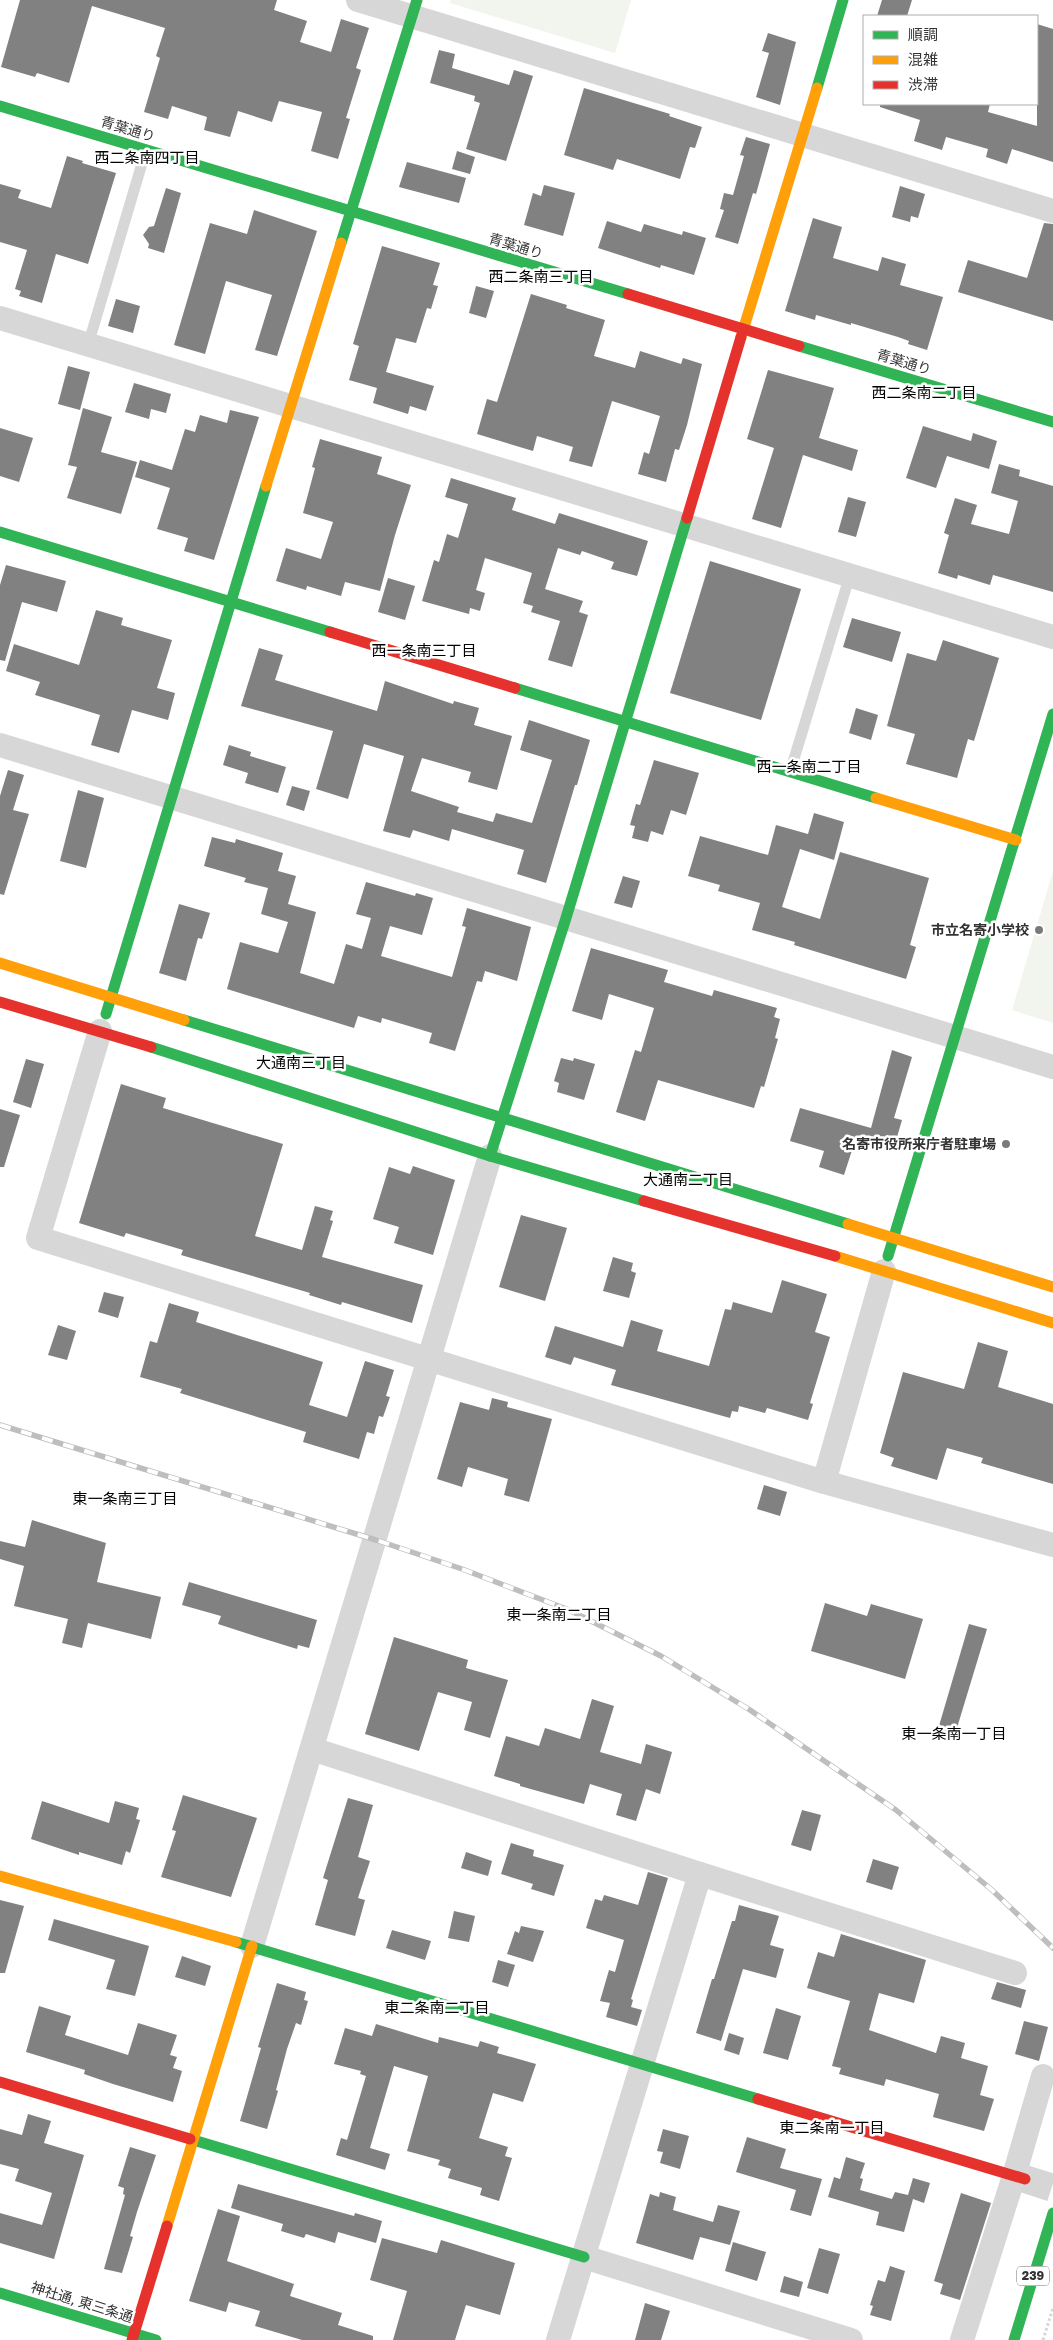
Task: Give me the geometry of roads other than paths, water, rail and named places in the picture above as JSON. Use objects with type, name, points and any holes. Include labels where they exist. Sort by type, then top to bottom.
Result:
[{"type":"main road","points":[[490,1156],[566,918],[843,0]]},
{"type":"main road","points":[[100,1031],[230,602],[292,407],[414,8]]},
{"type":"main road","name":"青葉通り","points":[[0,106],[1053,422]]},
{"type":"main road","points":[[0,532],[1016,840]]},
{"type":"main road","points":[[884,1272],[1053,714]]},
{"type":"main road","points":[[0,963],[1053,1287]]},
{"type":"main road","points":[[0,1002],[100,1031],[490,1156],[1053,1323]]},
{"type":"main road","points":[[0,1876],[252,1946],[1020,2178]]},
{"type":"main road","points":[[133,2337],[252,1946]]},
{"type":"main road","points":[[0,2082],[584,2257]]},
{"type":"main road","name":"239","points":[[1014,2340],[1053,2213]]},
{"type":"main road","name":"神社通, 東三条通","points":[[0,2293],[133,2337],[156,2340]]},
{"type":"street","points":[[358,0],[414,8],[802,135],[1053,211]]},
{"type":"street","points":[[0,318],[1053,637]]},
{"type":"street","points":[[0,745],[1053,1067]]},
{"type":"street","points":[[100,1031],[38,1238],[824,1482],[1053,1545]]},
{"type":"street","points":[[252,1946],[490,1156]]},
{"type":"street","points":[[824,1482],[884,1272]]},
{"type":"street","points":[[312,1749],[1015,1973]]},
{"type":"street","points":[[558,2340],[700,1874]]},
{"type":"street","points":[[962,2340],[1020,2178],[1044,2076]]},
{"type":"street","points":[[584,2257],[851,2340]]},
{"type":"lane","points":[[88,345],[146,150]]},
{"type":"lane","points":[[790,772],[850,575]]},
{"type":"tunnel","points":[[1025,2179],[1053,2188]]},
{"type":"railway","points":[[0,1425],[376,1540],[462,1569],[569,1610],[661,1656],[750,1710],[896,1810],[992,1890],[1053,1948]]},
{"type":"place","name":"市立名寄小学校","points":[[1039,930]]},
{"type":"place","name":"名寄市役所来庁者駐車場","points":[[1006,1144]]},
{"type":"district","name":"西二条南四丁目","points":[[147,158]]},
{"type":"district","name":"西二条南三丁目","points":[[541,277]]},
{"type":"district","name":"西二条南二丁目","points":[[924,393]]},
{"type":"district","name":"西一条南三丁目","points":[[424,651]]},
{"type":"district","name":"西一条南二丁目","points":[[809,767]]},
{"type":"district","name":"大通南三丁目","points":[[301,1063]]},
{"type":"district","name":"大通南二丁目","points":[[688,1180]]},
{"type":"district","name":"東一条南三丁目","points":[[125,1499]]},
{"type":"district","name":"東一条南二丁目","points":[[559,1615]]},
{"type":"district","name":"東一条南一丁目","points":[[954,1734]]},
{"type":"district","name":"東二条南二丁目","points":[[437,2008]]},
{"type":"district","name":"東二条南一丁目","points":[[832,2128]]}]
